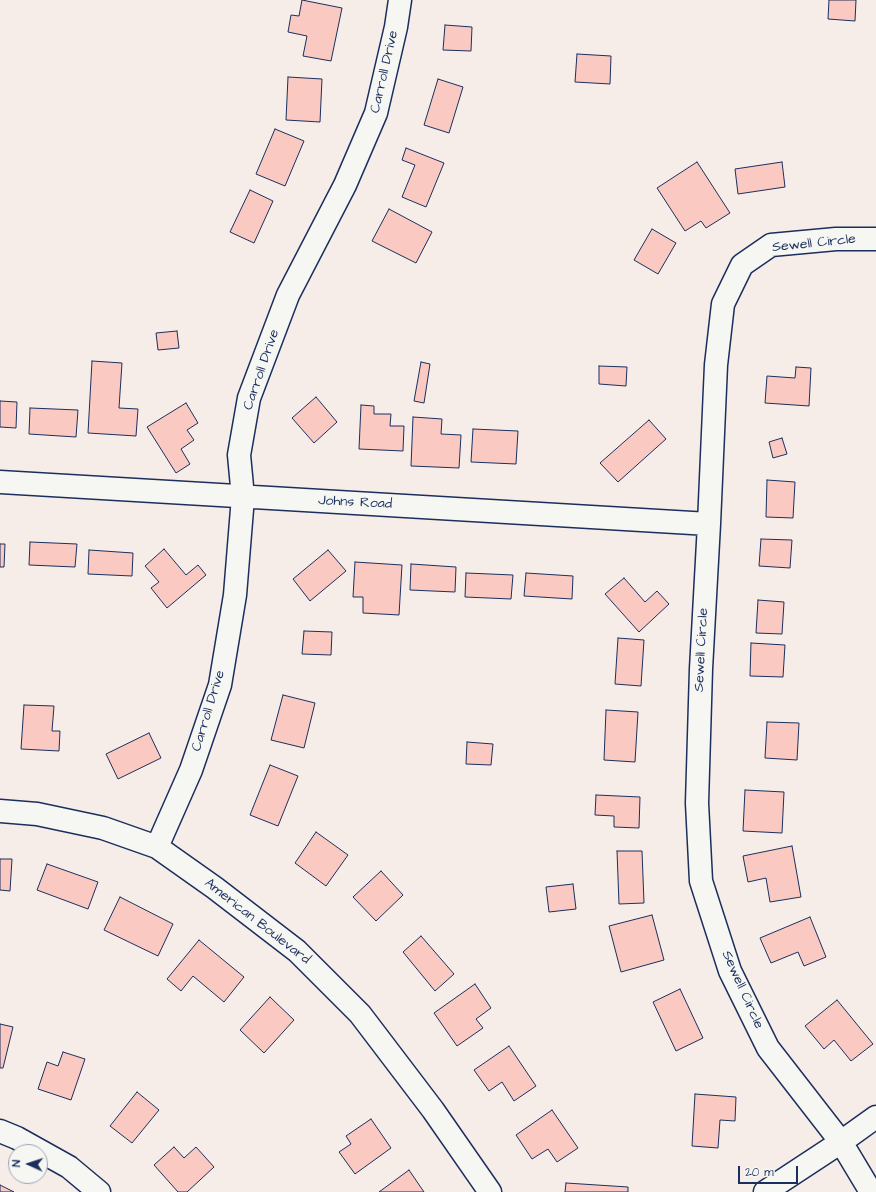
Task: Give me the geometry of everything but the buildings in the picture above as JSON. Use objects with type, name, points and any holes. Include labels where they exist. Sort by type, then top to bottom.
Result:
[{"type":"street","name":"Carroll Drive","points":[[157,847],[191,770],[220,685],[235,595],[243,497],[239,455],[249,398],[288,295],[345,185],[376,113],[396,27],[400,0]]},
{"type":"street","name":"Sewell Circle","points":[[871,1192],[841,1142],[768,1048],[730,971],[701,881],[697,803],[701,669],[716,365],[723,304],[742,265],[771,245],[836,239],[876,240]]},
{"type":"street","name":"Johns Road","points":[[0,482],[709,524]]},
{"type":"street","name":"American Boulevard","points":[[0,811],[37,814],[103,828],[157,847],[215,888],[297,951],[360,1014],[433,1110],[490,1192]]},
{"type":"street","points":[[765,1192],[841,1142],[876,1116]]},
{"type":"street","points":[[0,1131],[17,1138],[69,1167],[99,1192]]}]
